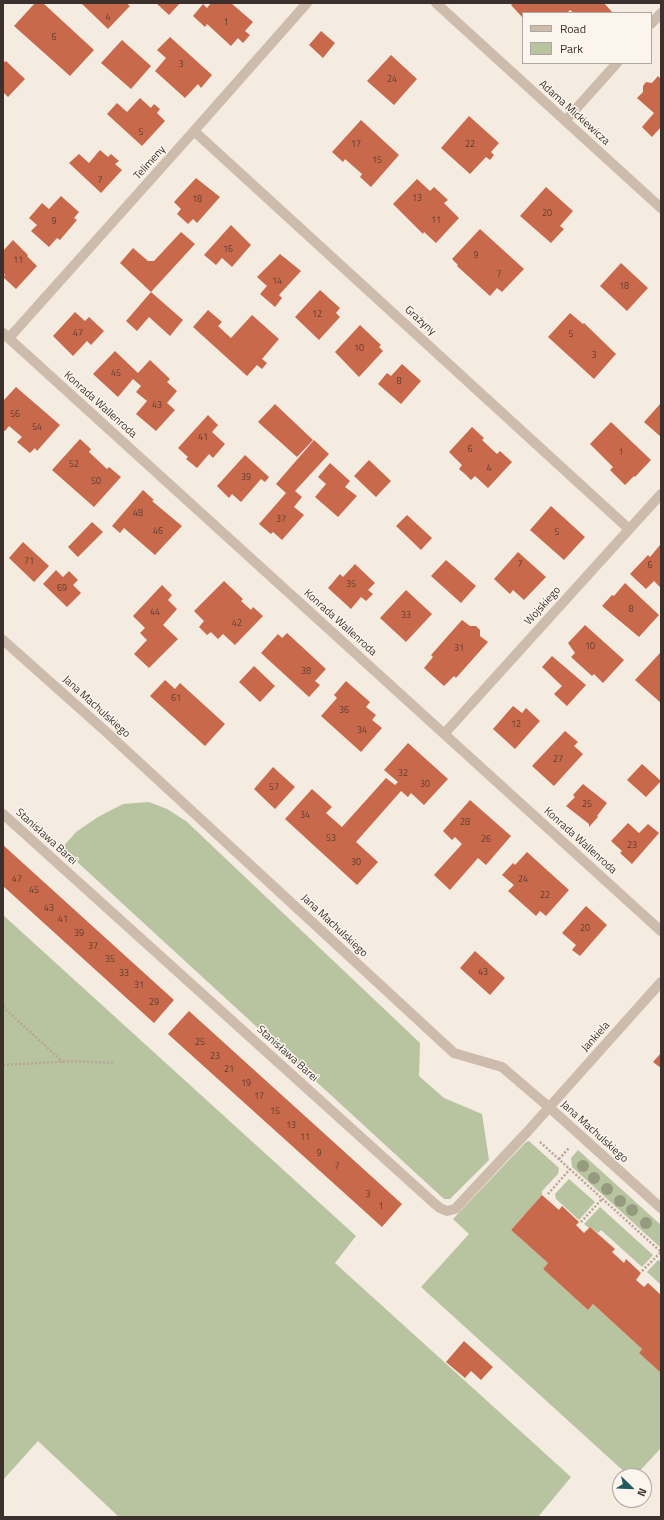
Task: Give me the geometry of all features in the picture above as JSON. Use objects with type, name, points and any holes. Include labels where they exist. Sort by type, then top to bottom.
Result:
[{"type":"street","name":"Telimeny","points":[[6,335],[194,132],[307,3]]},
{"type":"street","name":"Adama Mickiewicza","points":[[436,3],[661,208]]},
{"type":"street","points":[[652,23],[661,13]]},
{"type":"street","points":[[565,121],[616,64]]},
{"type":"street","name":"Grażyny","points":[[194,132],[630,529]]},
{"type":"street","name":"Konrada Wallenroda","points":[[6,335],[661,931]]},
{"type":"street","name":"Wojskiego","points":[[444,734],[661,494]]},
{"type":"street","name":"Jana Machulskiego","points":[[3,640],[103,729],[454,1053],[502,1067],[661,1208]]},
{"type":"street","name":"Stanisława Barei","points":[[3,814],[440,1208],[447,1211],[455,1209],[550,1108]]},
{"type":"street","name":"Jankiela","points":[[550,1108],[661,982]]},
{"type":"path","points":[[3,1007],[63,1062]]},
{"type":"path","points":[[3,1065],[63,1062],[113,1064]]},
{"type":"path","points":[[528,1131],[661,1252],[642,1271]]},
{"type":"path","points":[[548,1194],[570,1169]]},
{"type":"path","points":[[581,1222],[602,1199]]},
{"type":"green space","points":[[149,802],[167,809],[186,821],[420,1043],[419,1076],[444,1098],[482,1114],[489,1160],[450,1199],[444,1199],[62,848],[76,832],[98,817],[123,804]]},
{"type":"green space","points":[[3,915],[356,1236],[335,1263],[571,1477],[538,1517],[119,1517],[38,1441],[3,1480]]},
{"type":"green space","points":[[529,1141],[559,1168],[558,1174],[542,1191],[542,1195],[511,1230],[548,1263],[543,1269],[588,1310],[593,1304],[642,1349],[639,1353],[661,1373],[661,1448],[642,1468],[620,1468],[421,1287],[469,1234],[453,1219],[526,1142]]},
{"type":"green space","points":[[578,1150],[661,1225],[661,1248],[572,1167],[571,1158]]},
{"type":"green space","points":[[569,1179],[595,1202],[579,1220],[556,1199],[555,1194]]},
{"type":"green space","points":[[600,1207],[653,1255],[642,1267],[601,1230],[598,1233],[584,1224]]},
{"type":"green space","points":[[658,1260],[661,1262],[661,1285],[647,1272]]},
{"type":"building","points":[[35,3],[43,3],[94,50],[70,76],[14,26]]},
{"type":"building","points":[[81,3],[126,3],[130,6],[108,29]]},
{"type":"building","points":[[156,3],[180,3],[169,15]]},
{"type":"building","points":[[211,3],[231,3],[253,22],[245,31],[250,35],[243,43],[238,38],[231,46],[207,24],[205,27],[193,16],[203,4],[207,8]]},
{"type":"building","points":[[513,3],[604,3],[612,12],[573,12],[570,10],[568,12],[522,12],[522,17],[511,5]]},
{"type":"building","points":[[321,31],[335,43],[323,58],[309,45]]},
{"type":"building","points":[[170,37],[212,75],[201,88],[198,84],[185,98],[155,71],[166,58],[157,50]]},
{"type":"building","points":[[122,40],[151,66],[131,89],[101,63]]},
{"type":"building","points":[[391,55],[417,79],[394,105],[367,81]]},
{"type":"building","points":[[3,61],[6,61],[25,79],[8,97],[4,93],[3,94]]},
{"type":"building","points":[[658,76],[661,79],[661,127],[652,137],[642,127],[654,113],[637,98],[643,92],[643,86],[646,82],[652,83]]},
{"type":"building","points":[[140,98],[151,108],[154,104],[160,109],[157,113],[165,121],[142,146],[107,114],[117,103],[127,112]]},
{"type":"building","points":[[469,116],[499,143],[491,152],[494,155],[490,160],[486,157],[470,174],[441,148]]},
{"type":"building","points":[[361,120],[399,155],[371,187],[360,177],[362,174],[345,159],[343,162],[332,152]]},
{"type":"building","points":[[100,150],[108,157],[111,154],[119,161],[115,164],[122,170],[101,193],[69,163],[79,154],[89,163]]},
{"type":"building","points":[[196,178],[220,197],[197,223],[193,219],[188,224],[177,214],[181,209],[174,202]]},
{"type":"building","points":[[417,179],[430,191],[434,187],[448,200],[444,203],[459,218],[436,243],[424,232],[423,234],[393,204]]},
{"type":"building","points":[[546,187],[573,211],[560,226],[564,229],[551,243],[520,216]]},
{"type":"building","points":[[61,196],[79,212],[74,218],[77,220],[60,240],[57,238],[49,247],[31,231],[37,225],[29,218],[42,203],[49,209]]},
{"type":"building","points":[[231,225],[251,245],[232,267],[222,258],[216,265],[204,255]]},
{"type":"building","points":[[480,229],[524,269],[502,292],[497,288],[490,296],[457,266],[458,265],[452,259]]},
{"type":"building","points":[[181,232],[195,244],[151,292],[120,263],[133,248],[148,261],[154,261]]},
{"type":"building","points":[[13,240],[37,266],[16,289],[3,277],[5,275],[3,273],[3,251]]},
{"type":"building","points":[[280,254],[301,271],[279,295],[282,298],[275,307],[260,294],[267,286],[257,277]]},
{"type":"building","points":[[621,263],[648,288],[627,311],[600,286]]},
{"type":"building","points":[[320,290],[340,308],[336,313],[340,317],[319,340],[295,317]]},
{"type":"building","points":[[151,292],[183,320],[170,336],[149,317],[137,331],[126,321]]},
{"type":"building","points":[[208,310],[222,322],[218,326],[231,338],[252,315],[279,339],[262,359],[267,363],[262,369],[257,365],[247,376],[193,327]]},
{"type":"building","points":[[75,312],[85,321],[89,317],[104,331],[91,345],[87,341],[73,356],[53,336]]},
{"type":"building","points":[[570,313],[583,324],[584,323],[616,354],[594,379],[548,337]]},
{"type":"building","points":[[360,325],[381,345],[379,347],[383,351],[359,377],[335,352]]},
{"type":"building","points":[[115,351],[138,373],[150,360],[170,379],[167,382],[177,391],[167,403],[175,410],[156,431],[136,414],[147,401],[136,392],[141,386],[133,379],[118,397],[93,374]]},
{"type":"building","points":[[402,364],[421,381],[401,404],[378,384],[387,373],[391,376]]},
{"type":"building","points":[[16,387],[60,425],[37,451],[35,448],[30,453],[17,442],[22,437],[9,426],[5,431],[3,430],[3,401]]},
{"type":"building","points":[[661,403],[661,437],[644,422]]},
{"type":"building","points":[[275,404],[313,440],[297,457],[258,422]]},
{"type":"building","points":[[208,415],[218,425],[212,432],[225,444],[213,458],[209,454],[197,468],[186,459],[188,457],[178,448]]},
{"type":"building","points":[[611,422],[651,460],[625,485],[610,470],[613,467],[590,444]]},
{"type":"building","points":[[472,427],[484,438],[482,440],[497,454],[500,451],[512,462],[488,488],[475,476],[471,480],[459,469],[462,465],[449,452]]},
{"type":"building","points":[[80,439],[91,449],[89,452],[107,469],[109,467],[121,477],[94,507],[52,470]]},
{"type":"building","points":[[314,440],[329,454],[295,491],[302,497],[294,507],[304,515],[282,540],[273,532],[271,534],[259,524],[286,493],[276,484]]},
{"type":"building","points":[[245,455],[269,477],[265,482],[261,479],[241,502],[232,494],[229,498],[217,486]]},
{"type":"building","points":[[369,460],[391,481],[376,497],[354,476]]},
{"type":"building","points":[[330,463],[350,481],[345,487],[357,496],[338,517],[315,497],[326,484],[318,477]]},
{"type":"building","points":[[143,490],[154,500],[152,501],[182,526],[155,555],[124,528],[120,533],[112,526]]},
{"type":"building","points":[[551,506],[585,537],[564,560],[530,530]]},
{"type":"building","points":[[407,515],[432,538],[421,550],[396,526]]},
{"type":"building","points":[[92,522],[103,532],[78,557],[68,547]]},
{"type":"building","points":[[23,542],[49,566],[34,582],[9,558]]},
{"type":"building","points":[[660,545],[661,588],[654,581],[646,589],[630,574],[648,555],[650,557]]},
{"type":"building","points":[[518,552],[546,577],[524,600],[513,590],[510,594],[494,579]]},
{"type":"building","points":[[446,560],[476,586],[461,603],[431,576]]},
{"type":"building","points":[[355,564],[375,583],[368,590],[373,594],[366,601],[361,597],[351,609],[328,588],[340,574],[343,577]]},
{"type":"building","points":[[56,570],[63,577],[69,571],[78,580],[73,585],[81,593],[67,607],[43,584]]},
{"type":"building","points":[[224,581],[243,599],[241,601],[251,610],[253,607],[263,616],[235,645],[223,634],[218,639],[211,632],[207,635],[199,627],[204,621],[194,611]]},
{"type":"building","points":[[625,583],[659,615],[639,637],[602,606],[612,595],[614,596]]},
{"type":"building","points":[[162,585],[172,595],[168,600],[177,609],[163,625],[178,639],[149,668],[134,654],[147,640],[140,633],[145,628],[133,616]]},
{"type":"building","points":[[406,590],[432,614],[406,642],[380,618]]},
{"type":"building","points":[[462,620],[470,626],[476,626],[480,630],[480,636],[488,642],[456,678],[454,676],[444,686],[424,668],[433,657],[431,655]]},
{"type":"building","points":[[585,625],[624,660],[603,683],[594,674],[592,676],[571,657],[575,653],[568,643]]},
{"type":"building","points":[[287,633],[326,669],[315,681],[320,685],[309,697],[261,653],[278,634],[282,638]]},
{"type":"building","points":[[660,653],[661,655],[661,703],[635,680]]},
{"type":"building","points":[[552,656],[586,685],[567,706],[554,694],[562,686],[542,667]]},
{"type":"building","points":[[254,666],[275,686],[260,702],[239,682]]},
{"type":"building","points":[[165,680],[175,689],[180,683],[225,724],[205,746],[150,696]]},
{"type":"building","points":[[346,681],[370,702],[366,707],[376,715],[372,720],[382,728],[361,752],[321,716],[337,698],[334,695]]},
{"type":"building","points":[[513,706],[522,713],[526,708],[540,721],[515,749],[493,729]]},
{"type":"building","points":[[565,731],[578,742],[574,746],[583,754],[554,786],[532,766]]},
{"type":"building","points":[[408,743],[448,779],[424,805],[411,793],[408,797],[401,791],[356,842],[378,862],[357,885],[285,819],[312,789],[332,807],[326,813],[342,827],[386,778],[395,785],[398,782],[384,770]]},
{"type":"building","points":[[642,764],[661,781],[646,797],[627,780]]},
{"type":"building","points":[[273,767],[295,787],[275,809],[254,789]]},
{"type":"building","points":[[583,784],[607,803],[589,827],[589,824],[566,806],[575,797],[573,795]]},
{"type":"building","points":[[470,800],[511,836],[486,865],[478,858],[450,890],[434,875],[462,844],[455,837],[452,840],[443,831]]},
{"type":"building","points":[[628,823],[639,833],[648,824],[659,833],[632,864],[620,853],[622,851],[611,841]]},
{"type":"building","points":[[3,845],[174,1000],[154,1023],[3,886]]},
{"type":"building","points":[[527,852],[569,890],[546,916],[540,911],[536,916],[508,891],[514,885],[502,875],[513,863],[515,865]]},
{"type":"building","points":[[586,906],[607,925],[580,956],[572,950],[576,945],[562,933]]},
{"type":"building","points":[[475,951],[505,978],[490,995],[460,968]]},
{"type":"building","points":[[189,1011],[402,1204],[382,1227],[168,1034]]},
{"type":"building","points":[[661,1053],[661,1068],[653,1062]]},
{"type":"building","points":[[542,1195],[559,1210],[562,1206],[579,1222],[576,1225],[584,1233],[590,1227],[615,1249],[612,1252],[624,1263],[626,1259],[641,1273],[636,1280],[644,1287],[648,1283],[661,1295],[661,1373],[639,1353],[642,1349],[593,1304],[588,1310],[543,1269],[548,1263],[511,1230]]},
{"type":"building","points":[[464,1341],[493,1367],[481,1380],[471,1371],[465,1378],[446,1362]]}]
